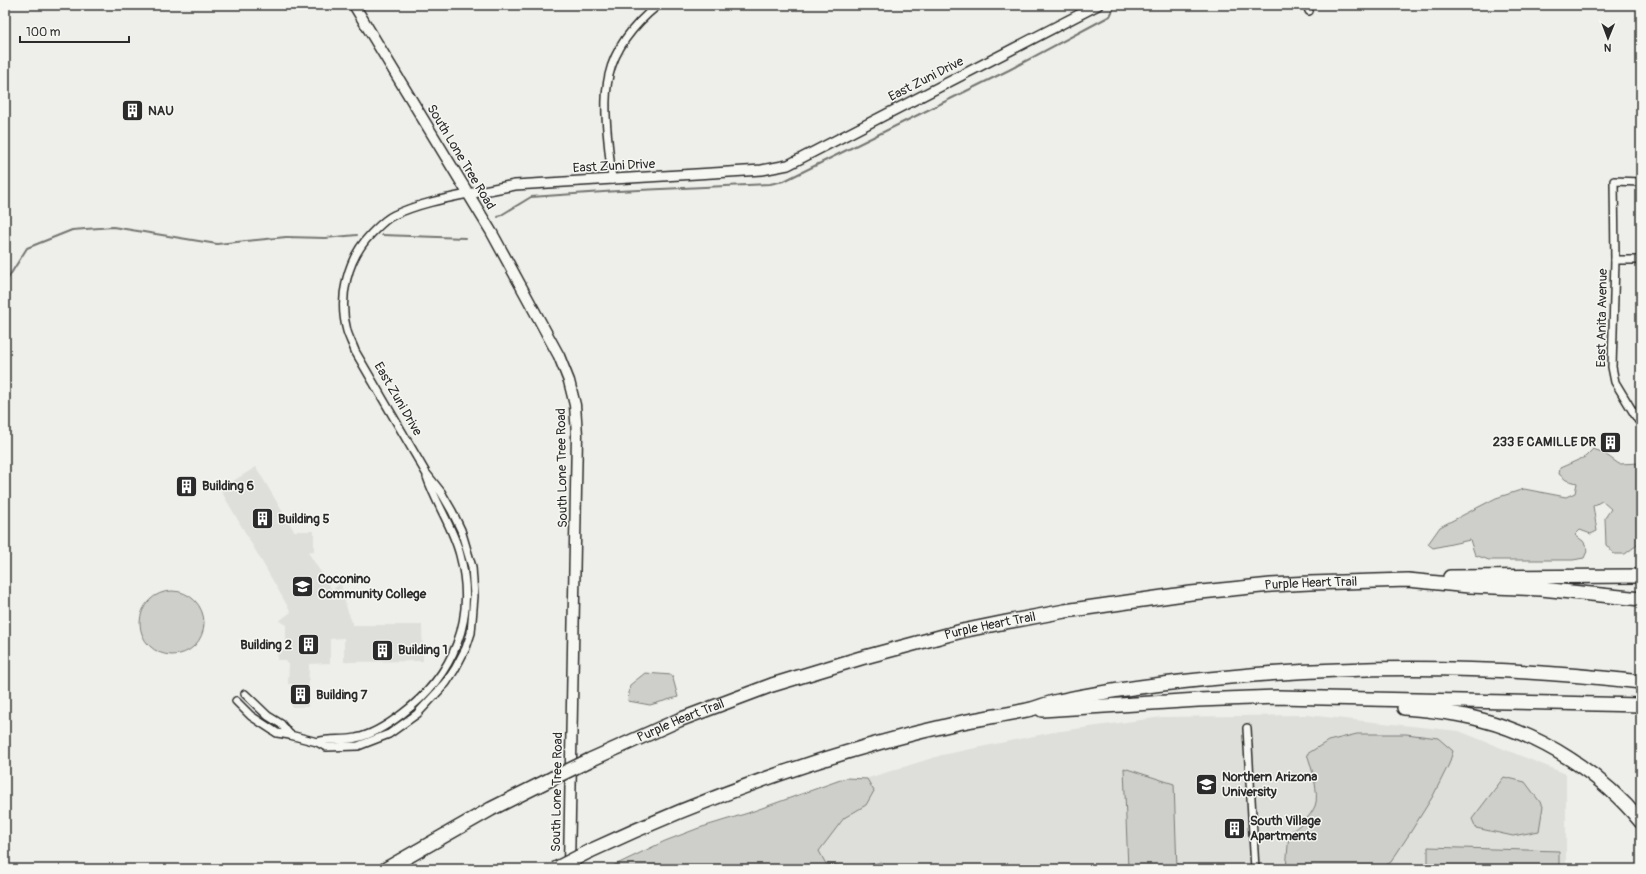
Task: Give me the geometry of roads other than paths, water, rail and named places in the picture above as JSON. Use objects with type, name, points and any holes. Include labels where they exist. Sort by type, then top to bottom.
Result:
[{"type":"highway","points":[[1408,580],[1468,576],[1641,576]]},
{"type":"highway","name":"Purple Heart Trail","points":[[386,869],[491,808],[590,760],[679,720],[772,685],[898,648],[1006,622],[1191,593],[1310,582],[1408,580],[1469,586],[1541,589],[1641,599]]},
{"type":"highway","points":[[1031,710],[1055,701],[1160,684],[1315,670],[1444,668],[1544,673],[1641,682]]},
{"type":"highway","points":[[555,869],[640,828],[688,808],[811,764],[868,746],[948,725],[1031,710],[1058,710],[1151,703],[1278,697],[1641,705]]},
{"type":"highway","points":[[1333,698],[1360,703],[1461,715],[1482,720],[1522,734],[1566,756],[1588,772],[1630,808],[1641,822]]},
{"type":"main road","name":"South Lone Tree Road","points":[[354,5],[492,233],[559,356],[569,382],[575,405],[577,435],[576,568],[569,869]]},
{"type":"street","points":[[612,180],[605,103],[608,78],[618,50],[625,38],[635,26],[658,5]]},
{"type":"street","name":"East Zuni Drive","points":[[236,701],[263,725],[277,733],[317,742],[326,746],[358,746],[390,734],[418,714],[446,683],[455,670],[466,648],[471,633],[474,609],[472,567],[458,524],[441,492],[426,473],[355,351],[347,332],[344,315],[346,281],[352,262],[363,243],[378,227],[393,216],[419,205],[514,185],[762,170],[788,165],[1098,5]]},
{"type":"street","points":[[1615,260],[1614,181],[1641,182]]},
{"type":"street","name":"East Anita Avenue","points":[[1638,420],[1615,382],[1612,368],[1615,260],[1641,260]]},
{"type":"street","points":[[245,694],[268,716],[281,724],[290,735]]},
{"type":"street","points":[[1247,728],[1255,869]]},
{"type":"waterway","points":[[498,217],[531,197],[618,191],[770,184],[784,181],[1009,70],[1110,16],[1113,10]]},
{"type":"waterway","points":[[5,283],[27,248],[72,230],[113,227],[217,244],[286,237],[325,238],[357,235]]},
{"type":"waterway","points":[[382,235],[465,238]]},
{"type":"place","name":"NAU","points":[[133,111]]},
{"type":"place","name":"233 E CAMILLE DR","points":[[1611,442]]},
{"type":"place","name":"Building 6","points":[[187,486]]},
{"type":"place","name":"Building 5","points":[[263,519]]},
{"type":"place","name":"Coconino Community College","points":[[303,586]]},
{"type":"place","name":"Building 2","points":[[308,645]]},
{"type":"place","name":"Building 1","points":[[383,650]]},
{"type":"place","name":"Building 7","points":[[300,695]]},
{"type":"place","name":"Northern Arizona University","points":[[1207,784]]},
{"type":"place","name":"South Village Apartments","points":[[1235,828]]}]
